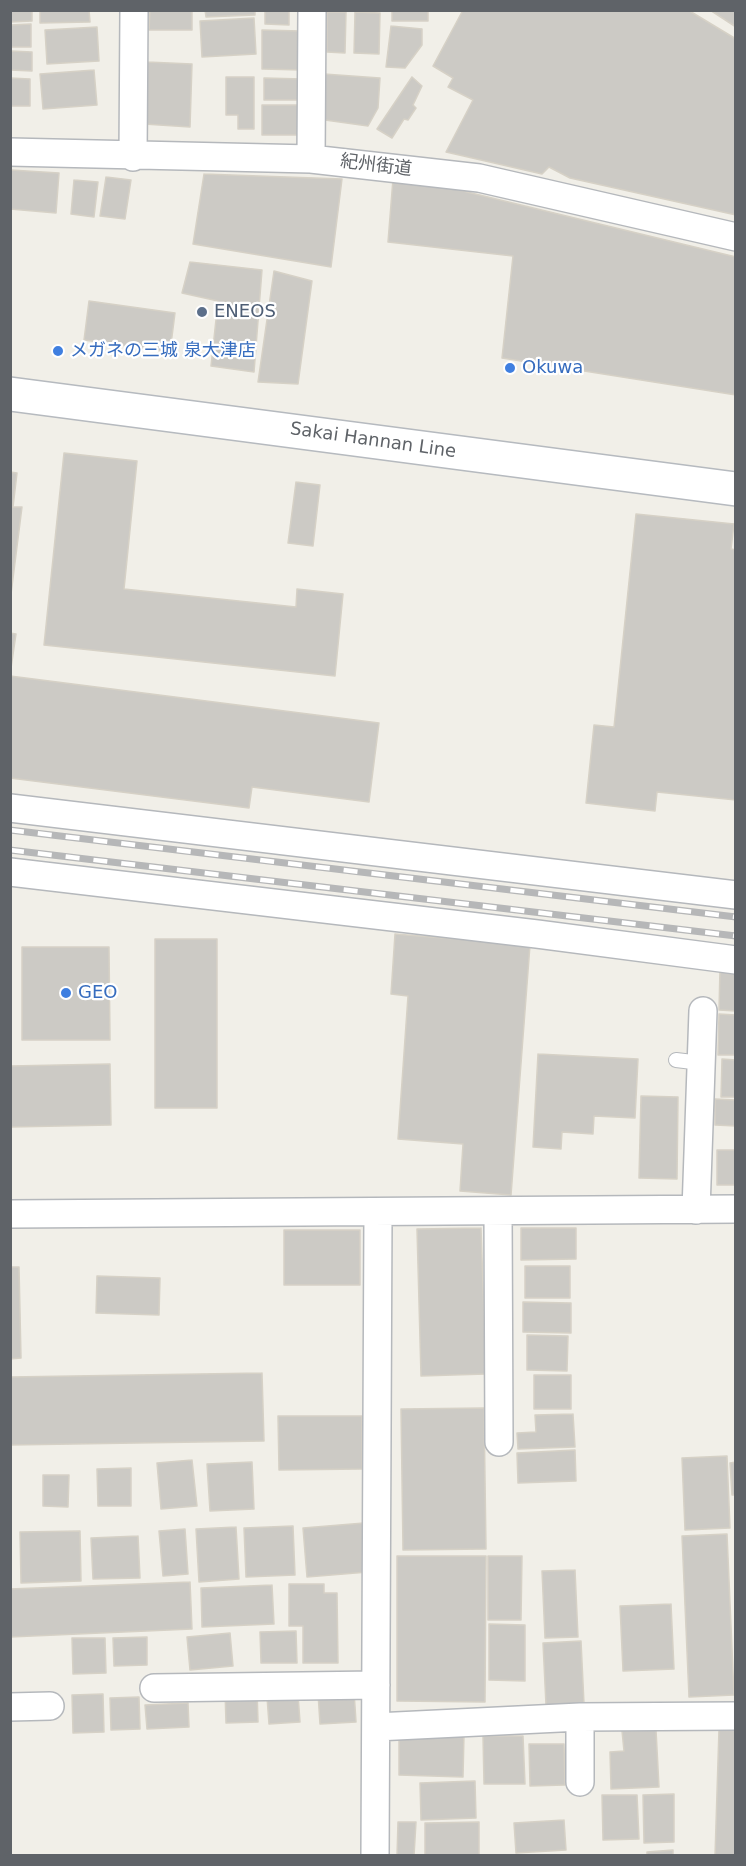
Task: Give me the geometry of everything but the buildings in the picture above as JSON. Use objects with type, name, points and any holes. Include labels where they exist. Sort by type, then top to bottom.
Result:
[{"type":"main road","name":"Sakai Hannan Line","points":[[10,394],[735,489]]},
{"type":"street","points":[[133,157],[134,10]]},
{"type":"street","points":[[311,159],[312,10]]},
{"type":"street","name":"紀州街道","points":[[10,152],[133,157],[311,159],[479,178],[735,237]]},
{"type":"street","points":[[10,808],[735,895]]},
{"type":"street","points":[[10,872],[537,934],[735,960]]},
{"type":"street","points":[[696,1210],[689,1062],[703,1011]]},
{"type":"street","points":[[10,1214],[735,1209]]},
{"type":"street","points":[[498,1211],[500,1442]]},
{"type":"street","points":[[375,1856],[378,1213]]},
{"type":"street","points":[[154,1688],[376,1685]]},
{"type":"street","points":[[10,1707],[50,1706]]},
{"type":"street","points":[[376,1728],[580,1717],[735,1716]]},
{"type":"street","points":[[580,1717],[580,1782]]},
{"type":"railway","points":[[10,830],[736,917]]},
{"type":"railway","points":[[10,850],[736,936]]},
{"type":"place","name":"ENEOS","points":[[202,312]]},
{"type":"place","name":"メガネの三城 泉大津店","points":[[58,351]]},
{"type":"place","name":"Okuwa","points":[[510,368]]},
{"type":"place","name":"GEO","points":[[66,993]]}]
